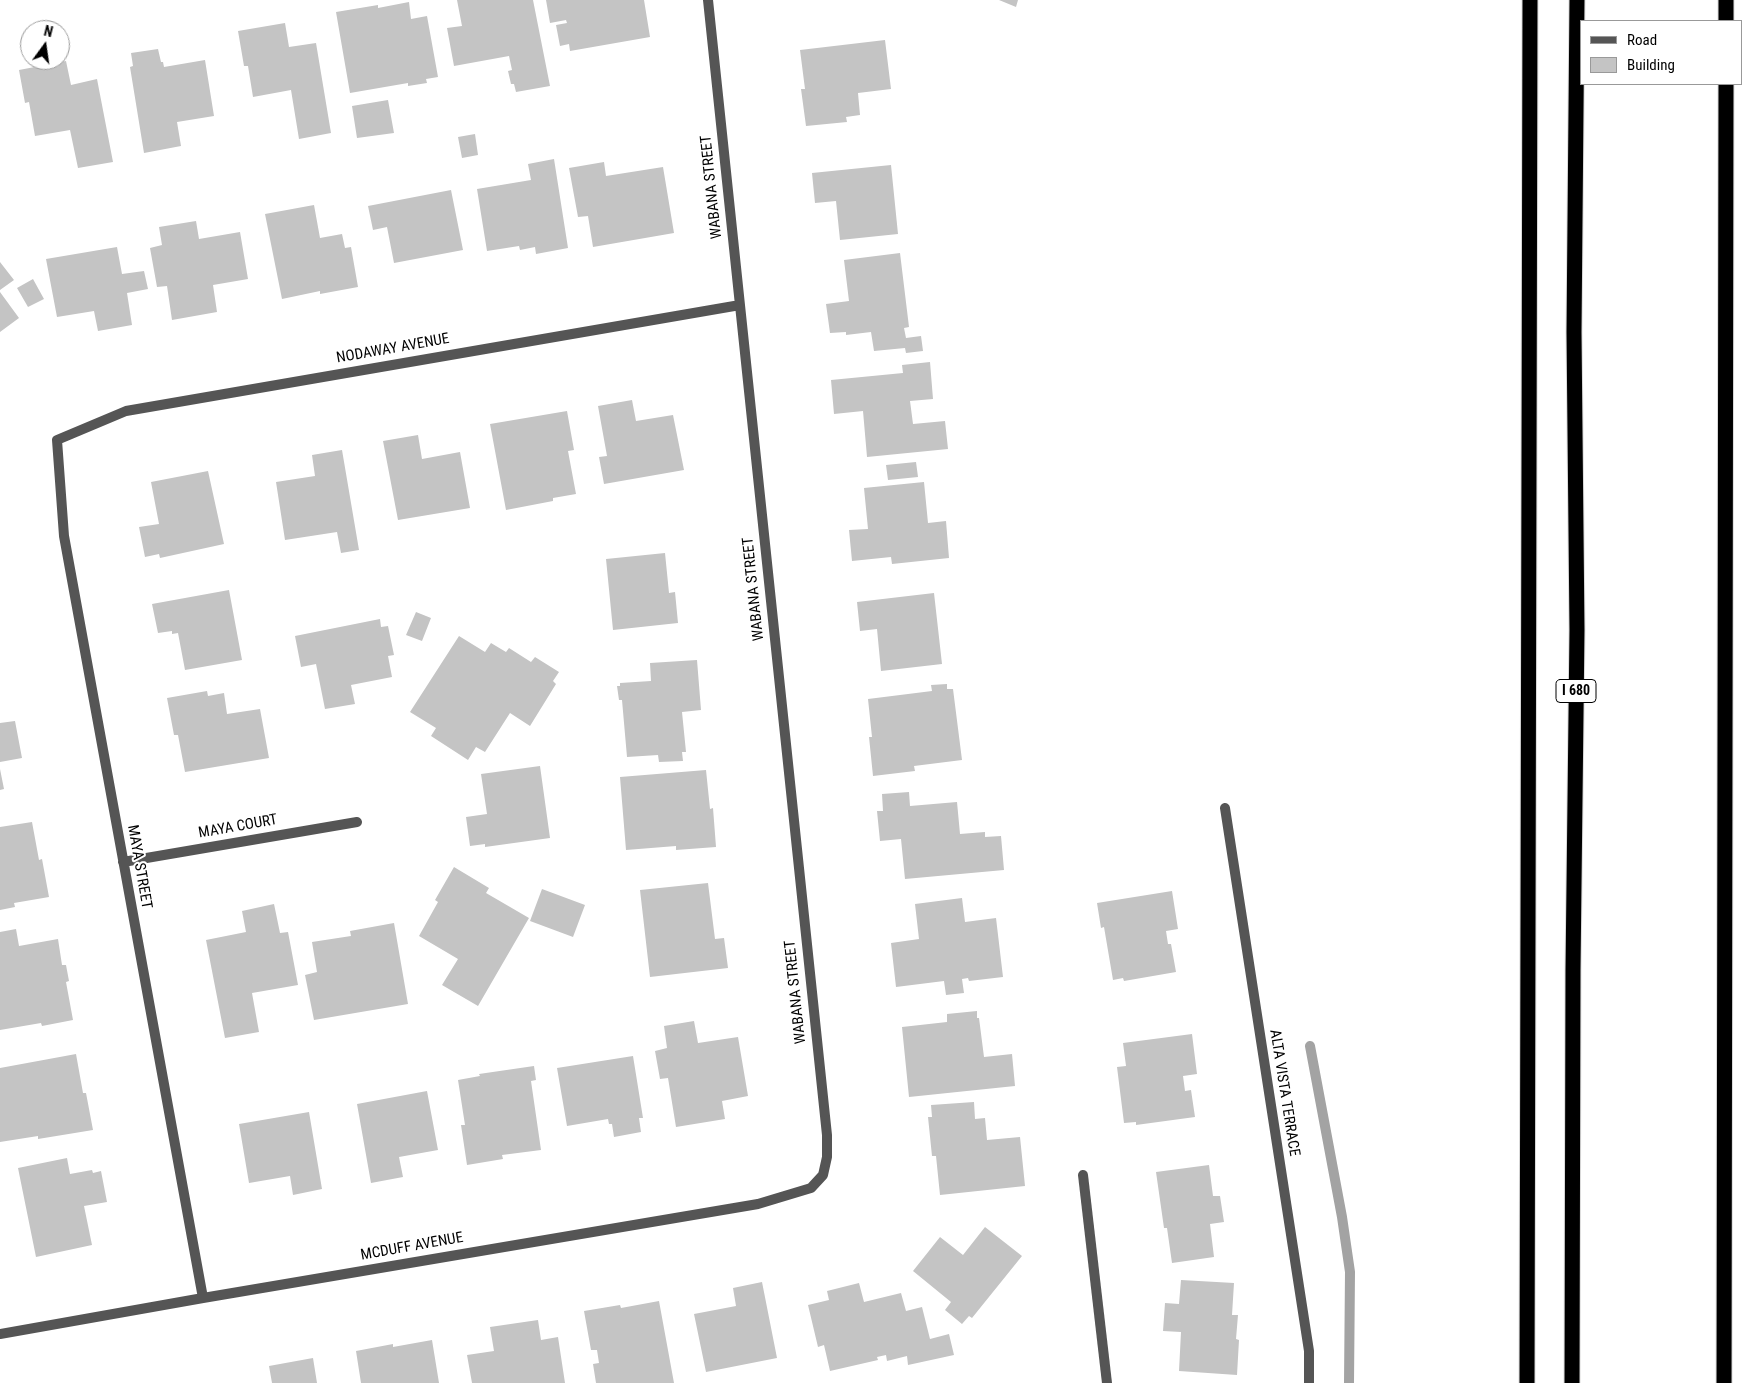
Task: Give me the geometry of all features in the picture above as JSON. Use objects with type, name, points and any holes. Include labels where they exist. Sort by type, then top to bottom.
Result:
[{"type":"highway","points":[[1528,1383],[1530,0]]},
{"type":"highway","name":"I 680","points":[[1572,1383],[1577,630],[1574,332],[1577,0]]},
{"type":"highway","points":[[1726,0],[1726,20]]},
{"type":"highway","points":[[1724,1383],[1726,85]]},
{"type":"street","name":"WABANA STREET","points":[[708,0],[827,1135],[828,1157],[824,1175]]},
{"type":"street","name":"NODAWAY AVENUE","points":[[57,440],[126,411],[740,304]]},
{"type":"street","name":"MAYA STREET","points":[[57,440],[64,536],[203,1298]]},
{"type":"street","name":"ALTA VISTA TERRACE","points":[[1225,808],[1309,1351],[1308,1383]]},
{"type":"street","name":"MAYA COURT","points":[[123,862],[357,822]]},
{"type":"street","name":"MCDUFF AVENUE","points":[[0,1334],[758,1204],[811,1188],[824,1175]]},
{"type":"street","points":[[1083,1175],[1107,1383]]},
{"type":"building","points":[[457,0],[533,0],[550,86],[516,92],[514,84],[511,84],[508,71],[512,70],[509,56],[454,66],[447,28],[462,26]]},
{"type":"building","points":[[546,0],[644,0],[650,37],[570,51],[569,44],[560,46],[556,25],[567,23],[566,20],[550,23]]},
{"type":"building","points":[[999,0],[1018,0],[1016,7]]},
{"type":"building","points":[[409,2],[411,19],[427,16],[438,77],[426,79],[427,83],[408,86],[408,83],[350,93],[336,12],[378,5],[378,8]]},
{"type":"building","points":[[285,23],[289,47],[316,43],[331,133],[299,139],[291,90],[253,97],[248,66],[244,66],[238,31]]},
{"type":"building","points":[[885,40],[891,89],[858,93],[860,115],[846,117],[847,122],[806,126],[801,89],[805,89],[800,50]]},
{"type":"building","points":[[158,49],[164,67],[205,60],[214,116],[177,122],[181,146],[144,153],[130,67],[133,66],[131,53]]},
{"type":"building","points":[[19,70],[68,70],[71,85],[97,79],[113,162],[78,168],[70,130],[35,136],[29,102],[25,103]]},
{"type":"building","points":[[388,100],[394,133],[357,138],[352,106]]},
{"type":"building","points":[[475,134],[478,155],[462,158],[458,137]]},
{"type":"building","points":[[554,159],[568,248],[536,254],[535,247],[520,250],[519,246],[487,251],[477,189],[531,180],[528,164]]},
{"type":"building","points":[[604,162],[606,176],[663,167],[674,233],[593,247],[588,216],[578,217],[569,168]]},
{"type":"building","points":[[891,165],[898,234],[840,240],[836,201],[815,203],[812,173]]},
{"type":"building","points":[[451,190],[463,250],[394,263],[387,227],[373,230],[368,206]]},
{"type":"building","points":[[314,205],[320,238],[342,234],[345,248],[351,247],[358,287],[320,294],[320,291],[282,299],[265,214]]},
{"type":"building","points":[[196,221],[199,239],[240,232],[248,279],[213,285],[217,312],[172,320],[167,286],[157,287],[150,248],[162,245],[159,227]]},
{"type":"building","points":[[117,247],[122,274],[144,271],[148,289],[127,293],[132,325],[98,331],[94,311],[57,317],[46,259]]},
{"type":"building","points":[[900,253],[909,327],[904,328],[906,338],[921,336],[923,351],[906,353],[905,348],[874,351],[871,332],[846,335],[846,332],[830,333],[826,304],[849,301],[844,260]]},
{"type":"building","points":[[0,262],[14,280],[0,290]]},
{"type":"building","points":[[33,279],[44,299],[28,307],[17,288]]},
{"type":"building","points":[[0,292],[19,318],[0,332]]},
{"type":"building","points":[[930,362],[933,399],[910,401],[913,424],[945,421],[948,449],[867,457],[863,411],[834,414],[831,380],[903,373],[902,365]]},
{"type":"building","points":[[632,400],[636,421],[673,415],[684,470],[604,484],[599,457],[607,456],[598,406]]},
{"type":"building","points":[[567,411],[574,450],[568,451],[576,494],[553,498],[553,501],[506,510],[490,424]]},
{"type":"building","points":[[418,435],[422,459],[460,452],[470,508],[398,520],[383,441]]},
{"type":"building","points":[[342,450],[359,550],[341,553],[337,532],[285,540],[276,482],[315,476],[312,455]]},
{"type":"building","points":[[916,462],[918,477],[888,480],[886,465]]},
{"type":"building","points":[[208,471],[224,544],[160,558],[159,554],[145,557],[139,527],[159,524],[151,482]]},
{"type":"building","points":[[924,482],[928,523],[946,521],[949,558],[892,564],[891,557],[852,561],[849,530],[868,529],[864,488]]},
{"type":"building","points":[[665,553],[669,593],[675,592],[678,623],[613,630],[606,559]]},
{"type":"building","points":[[229,590],[242,660],[185,670],[178,633],[172,634],[172,631],[158,633],[152,604]]},
{"type":"building","points":[[934,593],[942,664],[881,671],[877,629],[860,631],[857,602]]},
{"type":"building","points":[[416,612],[431,618],[422,641],[406,635]]},
{"type":"building","points":[[380,619],[381,627],[388,626],[394,655],[388,656],[392,677],[351,685],[355,704],[325,709],[316,664],[301,667],[295,636]]},
{"type":"building","points":[[459,636],[485,652],[491,643],[506,652],[509,648],[531,662],[535,657],[559,672],[553,681],[556,684],[530,726],[510,713],[485,752],[476,747],[468,760],[431,736],[436,728],[410,712]]},
{"type":"building","points":[[697,660],[701,710],[682,712],[686,752],[682,752],[683,761],[659,762],[658,755],[627,757],[622,700],[619,700],[617,686],[620,686],[620,683],[651,681],[650,663]]},
{"type":"building","points":[[947,684],[947,689],[953,689],[962,760],[914,766],[915,771],[873,776],[869,737],[872,737],[868,699],[932,691],[931,685]]},
{"type":"building","points":[[207,691],[208,696],[224,693],[227,714],[260,709],[269,758],[185,772],[178,735],[174,735],[167,698]]},
{"type":"building","points":[[15,721],[22,758],[0,762],[0,723]]},
{"type":"building","points":[[540,766],[550,838],[485,847],[485,844],[470,846],[466,817],[487,814],[481,774]]},
{"type":"building","points":[[0,769],[4,789],[0,790]]},
{"type":"building","points":[[706,770],[710,809],[713,808],[716,847],[676,850],[676,846],[626,850],[620,777]]},
{"type":"building","points":[[909,792],[910,806],[957,802],[960,834],[985,832],[985,837],[1001,836],[1004,870],[905,879],[901,839],[880,841],[877,811],[883,811],[882,794]]},
{"type":"building","points":[[32,822],[39,860],[42,859],[49,897],[14,903],[15,907],[0,910],[0,827]]},
{"type":"building","points":[[454,867],[489,888],[486,893],[529,918],[478,1006],[442,985],[458,959],[419,936],[438,902],[435,900]]},
{"type":"building","points":[[708,883],[715,939],[724,938],[728,968],[650,977],[640,890]]},
{"type":"building","points":[[542,889],[585,905],[573,937],[530,921]]},
{"type":"building","points":[[1172,891],[1178,929],[1166,931],[1168,944],[1171,944],[1176,972],[1124,981],[1123,978],[1113,980],[1104,927],[1101,928],[1097,903]]},
{"type":"building","points":[[962,898],[965,922],[996,918],[1003,977],[969,981],[968,978],[962,979],[964,993],[946,995],[944,981],[896,987],[891,943],[919,939],[915,904]]},
{"type":"building","points":[[274,904],[280,933],[288,932],[298,985],[252,993],[259,1032],[225,1038],[206,940],[246,932],[242,911]]},
{"type":"building","points":[[394,923],[408,1004],[314,1020],[305,975],[317,972],[312,942],[351,936],[350,931]]},
{"type":"building","points":[[16,929],[19,946],[58,939],[62,965],[66,965],[69,981],[66,982],[73,1020],[42,1026],[41,1023],[0,1030],[0,932]]},
{"type":"building","points":[[977,1011],[984,1057],[1012,1054],[1015,1086],[909,1097],[902,1027],[947,1022],[947,1014]]},
{"type":"building","points":[[694,1021],[698,1043],[738,1037],[748,1096],[722,1101],[725,1119],[676,1127],[668,1078],[660,1079],[655,1051],[667,1048],[664,1026]]},
{"type":"building","points":[[1192,1034],[1197,1074],[1183,1076],[1185,1091],[1191,1090],[1195,1117],[1136,1125],[1136,1122],[1124,1123],[1117,1067],[1126,1066],[1123,1043]]},
{"type":"building","points":[[76,1054],[83,1093],[86,1093],[93,1130],[38,1139],[38,1136],[0,1142],[0,1068]]},
{"type":"building","points":[[633,1056],[643,1118],[639,1118],[641,1132],[614,1137],[612,1124],[609,1124],[608,1119],[567,1126],[557,1068]]},
{"type":"building","points":[[534,1066],[536,1080],[531,1081],[541,1150],[502,1155],[503,1159],[467,1165],[461,1125],[465,1125],[458,1080],[480,1076],[479,1074]]},
{"type":"building","points":[[427,1091],[438,1150],[399,1157],[403,1177],[371,1183],[357,1104]]},
{"type":"building","points":[[974,1102],[975,1119],[985,1118],[987,1140],[1020,1137],[1025,1186],[940,1195],[936,1156],[932,1156],[928,1117],[932,1117],[931,1105]]},
{"type":"building","points":[[309,1112],[322,1189],[293,1195],[290,1176],[249,1183],[239,1124]]},
{"type":"building","points":[[67,1158],[70,1174],[92,1170],[93,1173],[101,1171],[107,1202],[84,1206],[92,1245],[36,1257],[18,1168]]},
{"type":"building","points":[[1209,1165],[1213,1196],[1220,1196],[1224,1222],[1210,1224],[1214,1257],[1172,1263],[1167,1228],[1164,1228],[1156,1172]]},
{"type":"building","points":[[985,1227],[1022,1256],[972,1318],[969,1316],[962,1324],[945,1310],[951,1302],[913,1271],[940,1237],[963,1255]]},
{"type":"building","points":[[1181,1280],[1234,1283],[1232,1315],[1238,1315],[1236,1339],[1239,1340],[1237,1375],[1179,1371],[1181,1332],[1163,1331],[1165,1303],[1179,1304]]},
{"type":"building","points":[[762,1282],[777,1358],[706,1372],[694,1314],[736,1306],[733,1288]]},
{"type":"building","points":[[859,1283],[864,1302],[901,1293],[906,1311],[922,1307],[930,1339],[949,1334],[954,1355],[908,1365],[907,1356],[887,1361],[886,1355],[877,1357],[878,1360],[830,1371],[824,1345],[818,1347],[808,1305],[829,1300],[827,1291]]},
{"type":"building","points":[[659,1301],[674,1383],[596,1383],[593,1364],[599,1363],[597,1350],[591,1350],[584,1311],[620,1305],[621,1308]]},
{"type":"building","points":[[538,1320],[541,1340],[558,1337],[565,1383],[472,1383],[467,1355],[494,1351],[490,1327]]},
{"type":"building","points":[[432,1340],[439,1383],[361,1383],[356,1351],[393,1344],[393,1347]]},
{"type":"building","points":[[313,1358],[317,1383],[272,1383],[269,1366]]},
{"type":"waterway","points":[[1310,1046],[1342,1217],[1350,1272],[1349,1383]]}]
